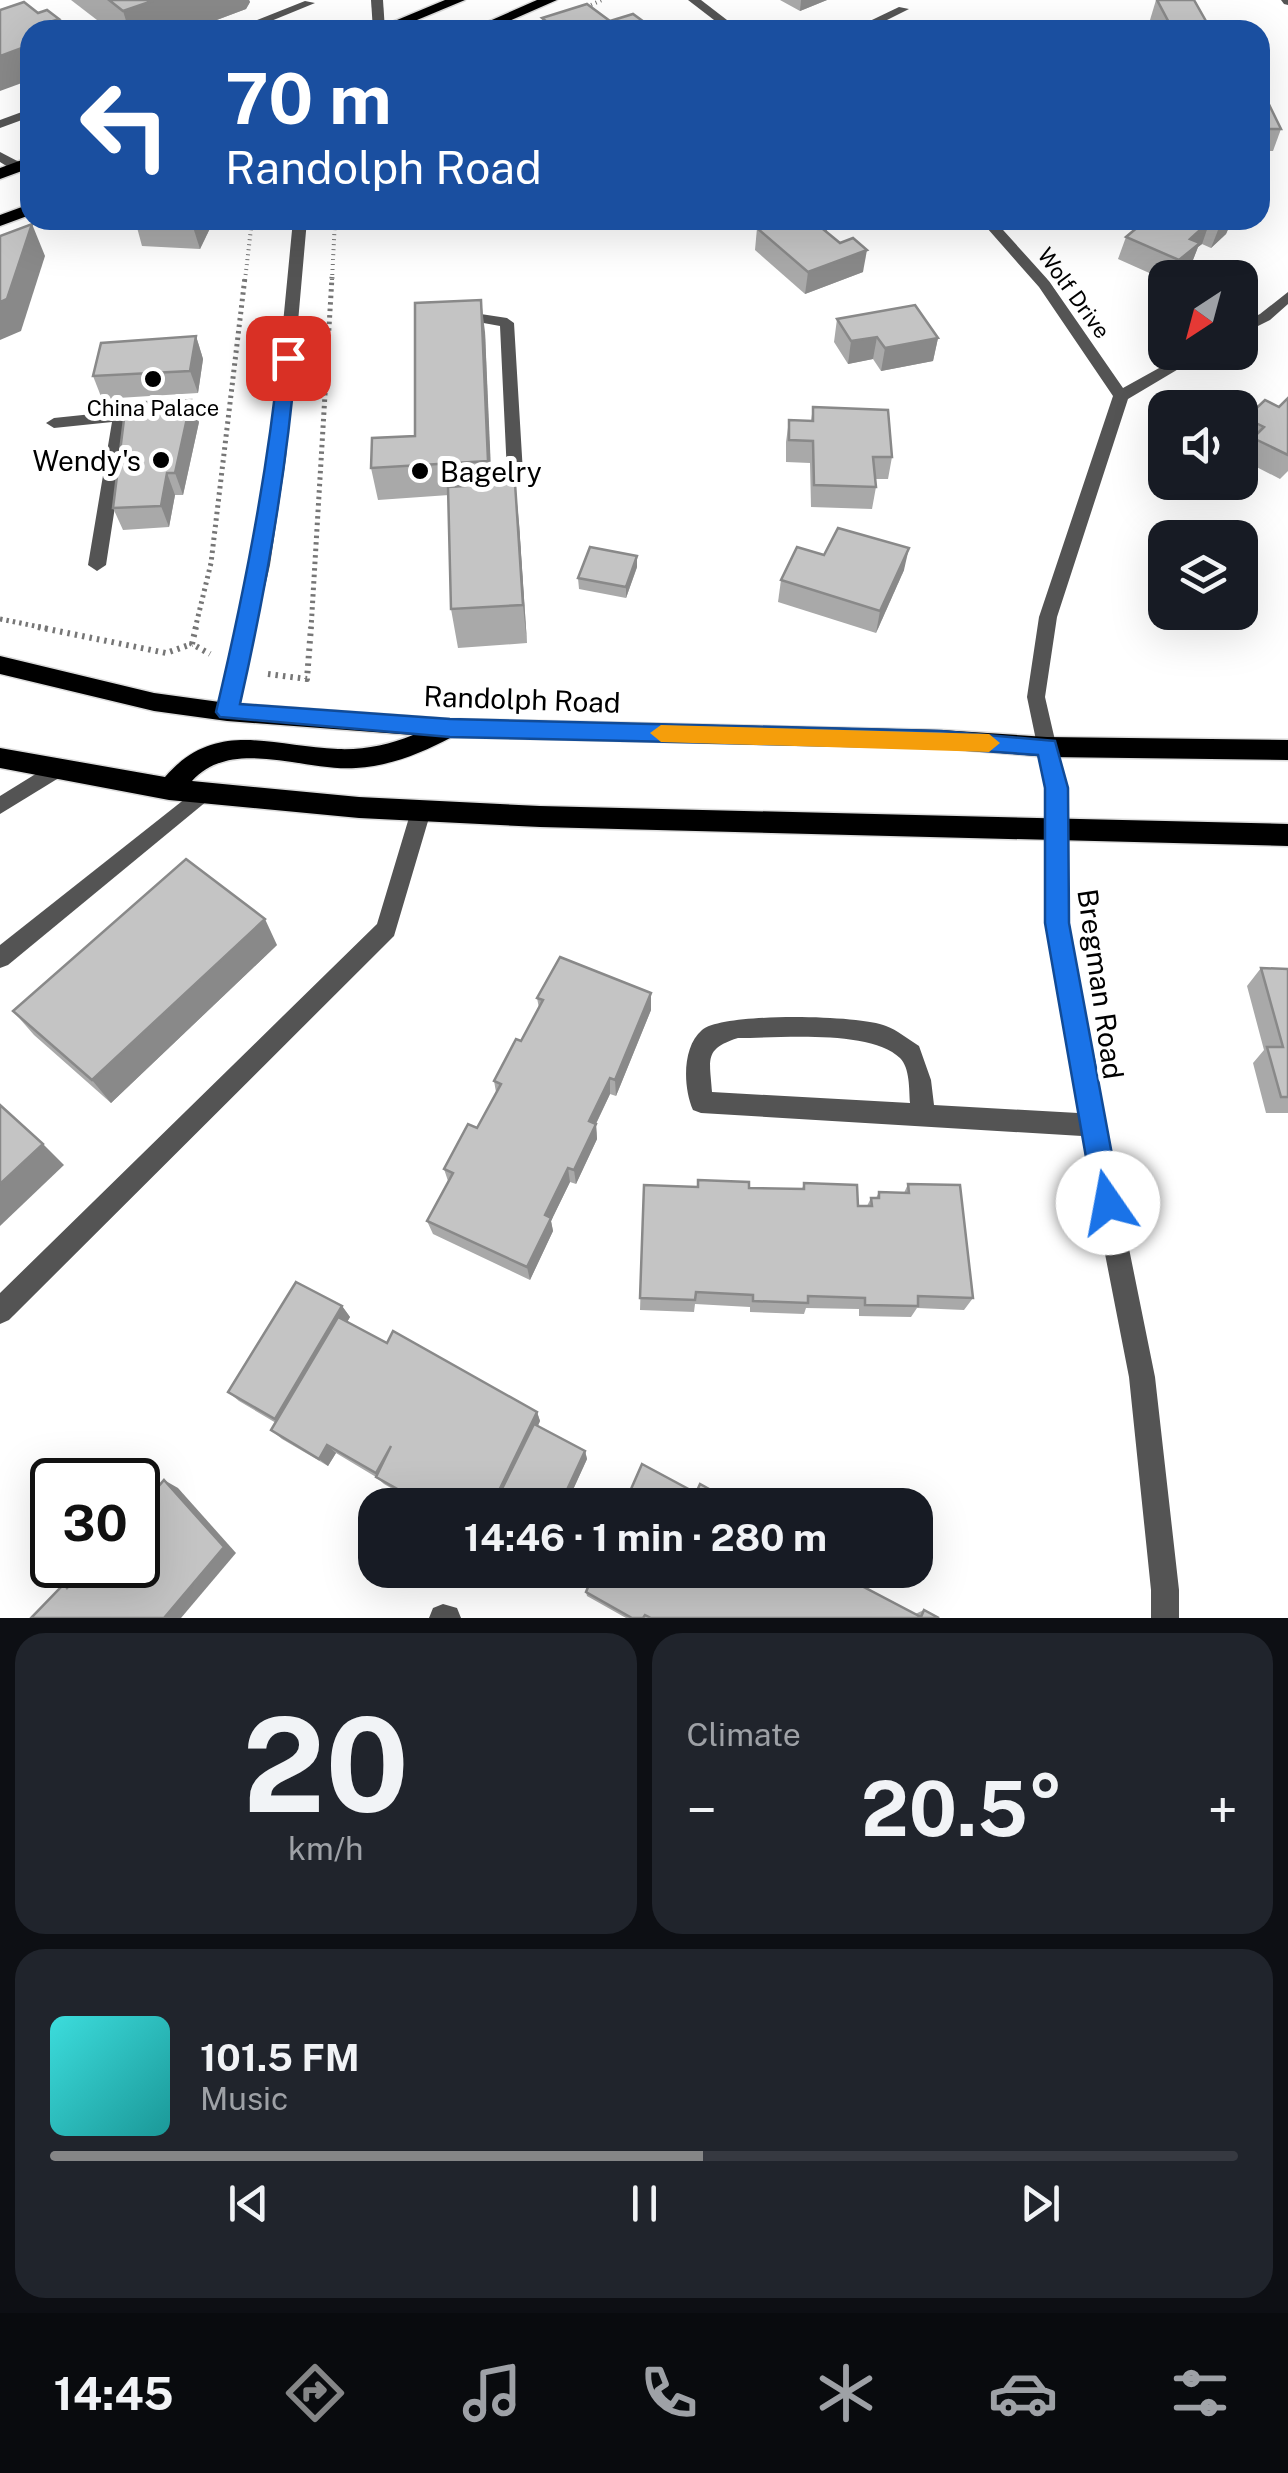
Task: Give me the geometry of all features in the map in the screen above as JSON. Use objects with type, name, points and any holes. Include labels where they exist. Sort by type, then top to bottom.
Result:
[{"type":"main road","points":[[405,20],[458,0]]},
{"type":"main road","points":[[501,20],[550,0]]},
{"type":"main road","name":"Randolph Road","points":[[0,665],[154,702],[227,712],[450,728],[941,740],[1047,747],[1288,750]]},
{"type":"main road","points":[[169,790],[198,760],[212,754],[248,750],[340,759],[404,752],[450,728]]},
{"type":"main road","points":[[0,758],[200,795],[421,811],[1288,834]]},
{"type":"street","points":[[262,20],[306,2],[323,0]]},
{"type":"street","points":[[694,0],[721,20]]},
{"type":"street","points":[[879,20],[903,9]]},
{"type":"street","points":[[227,712],[261,564],[278,458],[299,230]]},
{"type":"street","name":"Wolf Drive","points":[[996,230],[1044,284],[1121,396]]},
{"type":"street","points":[[1258,321],[1288,296]]},
{"type":"street","points":[[461,315],[508,323],[515,473]]},
{"type":"street","points":[[1121,396],[1168,370]]},
{"type":"street","name":"Bregman Road","points":[[1121,396],[1048,618],[1036,697],[1056,788],[1057,923],[1142,1376],[1166,1590],[1165,1618]]},
{"type":"street","points":[[54,423],[121,416],[97,566]]},
{"type":"street","points":[[0,806],[55,770]]},
{"type":"street","points":[[0,958],[200,795]]},
{"type":"street","points":[[0,1311],[386,929],[421,811]]},
{"type":"street","points":[[923,1115],[920,1080],[910,1053],[880,1034],[814,1028],[738,1028],[711,1036],[698,1054],[701,1102],[1092,1125]]},
{"type":"path","points":[[192,644],[211,563],[251,230]]},
{"type":"path","points":[[0,619],[166,653],[192,644],[238,669],[307,679],[324,454],[335,230]]},
{"type":"building","points":[[109,0],[155,0],[123,11]]},
{"type":"building","points":[[1157,0],[1194,0],[1205,20],[1168,20]]},
{"type":"building","points":[[24,2],[38,13],[47,10],[59,19],[20,20],[20,49],[0,56],[0,10]]},
{"type":"building","points":[[587,4],[609,20],[544,20],[542,18]]},
{"type":"building","points":[[633,14],[641,20],[613,20]]},
{"type":"building","points":[[1270,106],[1281,129],[1270,129]]},
{"type":"building","points":[[20,228],[30,230],[7,299],[0,302],[0,236]]},
{"type":"building","points":[[759,230],[824,230],[840,243],[853,238],[867,250],[808,272]]},
{"type":"building","points":[[1134,230],[1200,230],[1190,239],[1200,243],[1179,260],[1126,237]]},
{"type":"building","points":[[481,300],[488,461],[371,468],[372,438],[415,436],[415,303]]},
{"type":"building","points":[[915,305],[938,338],[885,348],[877,337],[851,341],[837,319]]},
{"type":"building","points":[[196,336],[190,371],[93,376],[101,343]]},
{"type":"building","points":[[1288,398],[1288,455],[1258,440],[1258,433],[1264,427],[1258,424],[1258,407],[1265,400],[1279,407]]},
{"type":"building","points":[[191,400],[175,473],[167,473],[161,506],[113,508],[126,403]]},
{"type":"building","points":[[813,407],[888,410],[892,457],[873,457],[876,487],[814,485],[813,441],[789,440],[789,420],[813,421]]},
{"type":"building","points":[[515,483],[523,605],[451,609],[448,487]]},
{"type":"building","points":[[838,528],[909,548],[880,611],[781,580],[797,547],[824,555]]},
{"type":"building","points":[[590,547],[637,556],[626,587],[578,578]]},
{"type":"building","points":[[186,859],[265,919],[92,1080],[13,1011]]},
{"type":"building","points":[[560,957],[651,993],[615,1080],[610,1078],[589,1121],[596,1124],[574,1170],[568,1168],[545,1215],[551,1218],[527,1267],[427,1221],[453,1173],[444,1169],[468,1124],[477,1128],[501,1084],[494,1081],[543,1000],[537,998]]},
{"type":"building","points":[[1261,968],[1288,969],[1288,1097],[1281,1097],[1267,1047],[1283,1047]]},
{"type":"building","points":[[0,1105],[43,1144],[0,1184]]},
{"type":"building","points":[[698,1180],[749,1182],[749,1188],[804,1189],[804,1183],[857,1185],[858,1206],[872,1206],[871,1198],[879,1198],[879,1192],[909,1193],[908,1184],[960,1185],[973,1298],[918,1296],[918,1306],[865,1305],[865,1298],[808,1296],[808,1303],[753,1301],[753,1295],[696,1292],[695,1300],[640,1298],[644,1185],[698,1187]]},
{"type":"building","points":[[296,1282],[342,1306],[275,1419],[228,1392]]},
{"type":"building","points":[[338,1317],[387,1343],[393,1331],[537,1412],[500,1488],[396,1488],[376,1477],[391,1446],[376,1473],[327,1445],[319,1459],[271,1430]]},
{"type":"building","points":[[534,1424],[585,1451],[568,1488],[502,1488]]},
{"type":"building","points":[[642,1464],[687,1488],[631,1488]]},
{"type":"building","points":[[164,1480],[224,1547],[164,1618],[31,1618],[60,1588],[160,1588],[160,1485]]},
{"type":"building","points":[[588,1588],[866,1588],[921,1617],[924,1610],[939,1618],[632,1618],[586,1592]]},
{"type":"slow traffic","points":[[661,733],[989,743]]},
{"type":"place","name":"China Palace","points":[[153,379]]},
{"type":"place","name":"Wendy's","points":[[161,460]]},
{"type":"place","name":"Bagelry","points":[[420,471]]},
{"type":"route","points":[[288,358],[278,458],[261,564],[227,712],[450,728],[941,740],[1047,747],[1056,788],[1057,923],[1108,1203]]}]
